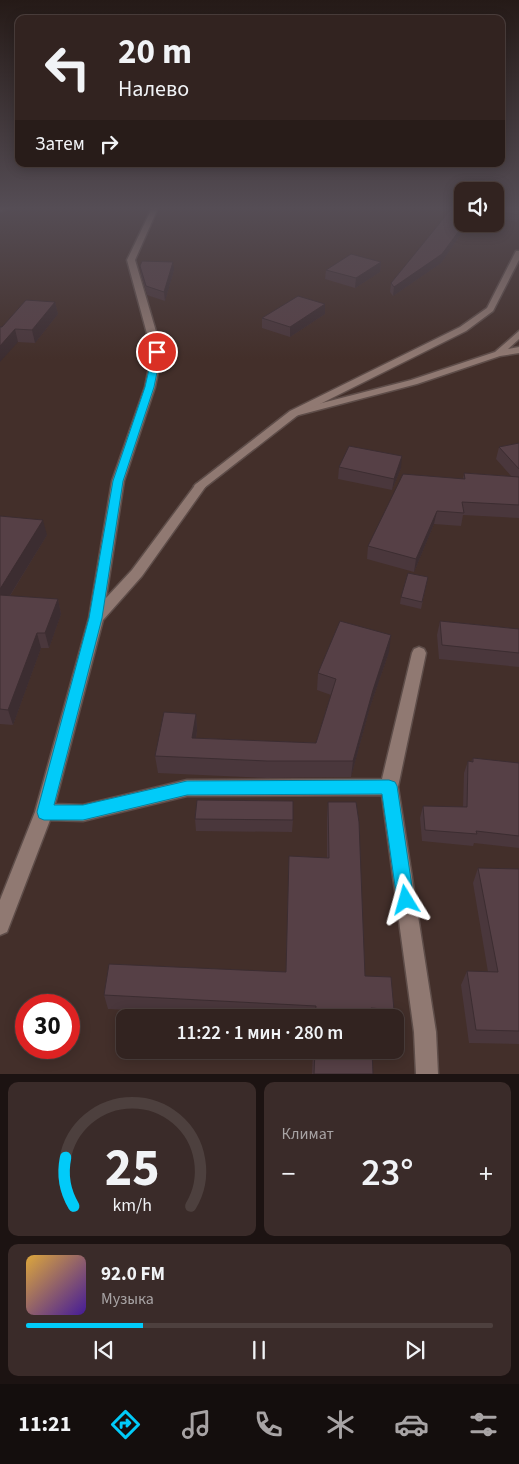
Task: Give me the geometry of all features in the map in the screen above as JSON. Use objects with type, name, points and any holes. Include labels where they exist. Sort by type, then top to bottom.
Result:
[{"type":"street","points":[[0,925],[44,812],[96,618],[118,481],[150,387],[157,352],[132,258]]},
{"type":"street","points":[[96,618],[137,573],[200,486],[294,413],[463,329],[490,309],[516,258]]},
{"type":"street","points":[[498,354],[519,334]]},
{"type":"street","points":[[294,413],[414,382],[498,354],[519,350]]},
{"type":"street","points":[[419,653],[389,786],[424,1032],[427,1074]]},
{"type":"street","points":[[44,812],[83,813],[187,788],[389,786]]},
{"type":"building","points":[[345,258],[366,258],[381,262],[356,278],[326,270]]},
{"type":"building","points":[[411,258],[436,258],[394,287],[391,283]]},
{"type":"building","points":[[142,261],[173,262],[164,292],[146,286],[140,266]]},
{"type":"building","points":[[298,296],[325,304],[290,327],[262,318]]},
{"type":"building","points":[[26,300],[55,302],[32,330],[15,329],[0,346],[0,327]]},
{"type":"building","points":[[519,443],[519,469],[499,447]]},
{"type":"building","points":[[349,446],[402,456],[394,479],[339,467]]},
{"type":"building","points":[[464,473],[519,477],[519,505],[462,502],[464,513],[437,511],[416,559],[368,546],[403,474],[465,479]]},
{"type":"building","points":[[0,516],[43,520],[0,589]]},
{"type":"building","points":[[408,573],[428,577],[422,602],[401,597]]},
{"type":"building","points":[[0,595],[58,599],[45,633],[37,633],[8,710],[0,709]]},
{"type":"building","points":[[340,621],[391,635],[353,761],[267,761],[155,756],[164,712],[196,714],[192,738],[316,743],[336,679],[318,673]]},
{"type":"building","points":[[440,621],[519,629],[519,653],[442,645]]},
{"type":"building","points":[[473,758],[519,763],[519,836],[476,831],[477,834],[425,830],[423,806],[467,807],[468,761],[473,762]]},
{"type":"building","points":[[197,800],[293,801],[293,820],[195,819]]},
{"type":"building","points":[[328,802],[356,802],[359,822],[365,976],[391,977],[394,1009],[316,1009],[316,1006],[104,995],[109,964],[286,972],[289,856],[329,858]]},
{"type":"building","points":[[478,868],[519,869],[519,1031],[476,1030],[467,971],[498,972]]},
{"type":"building","points":[[315,1059],[372,1059],[373,1074],[314,1074]]},
{"type":"route","points":[[157,352],[150,387],[118,481],[96,618],[44,812],[83,813],[187,788],[389,786],[406,900]]}]
